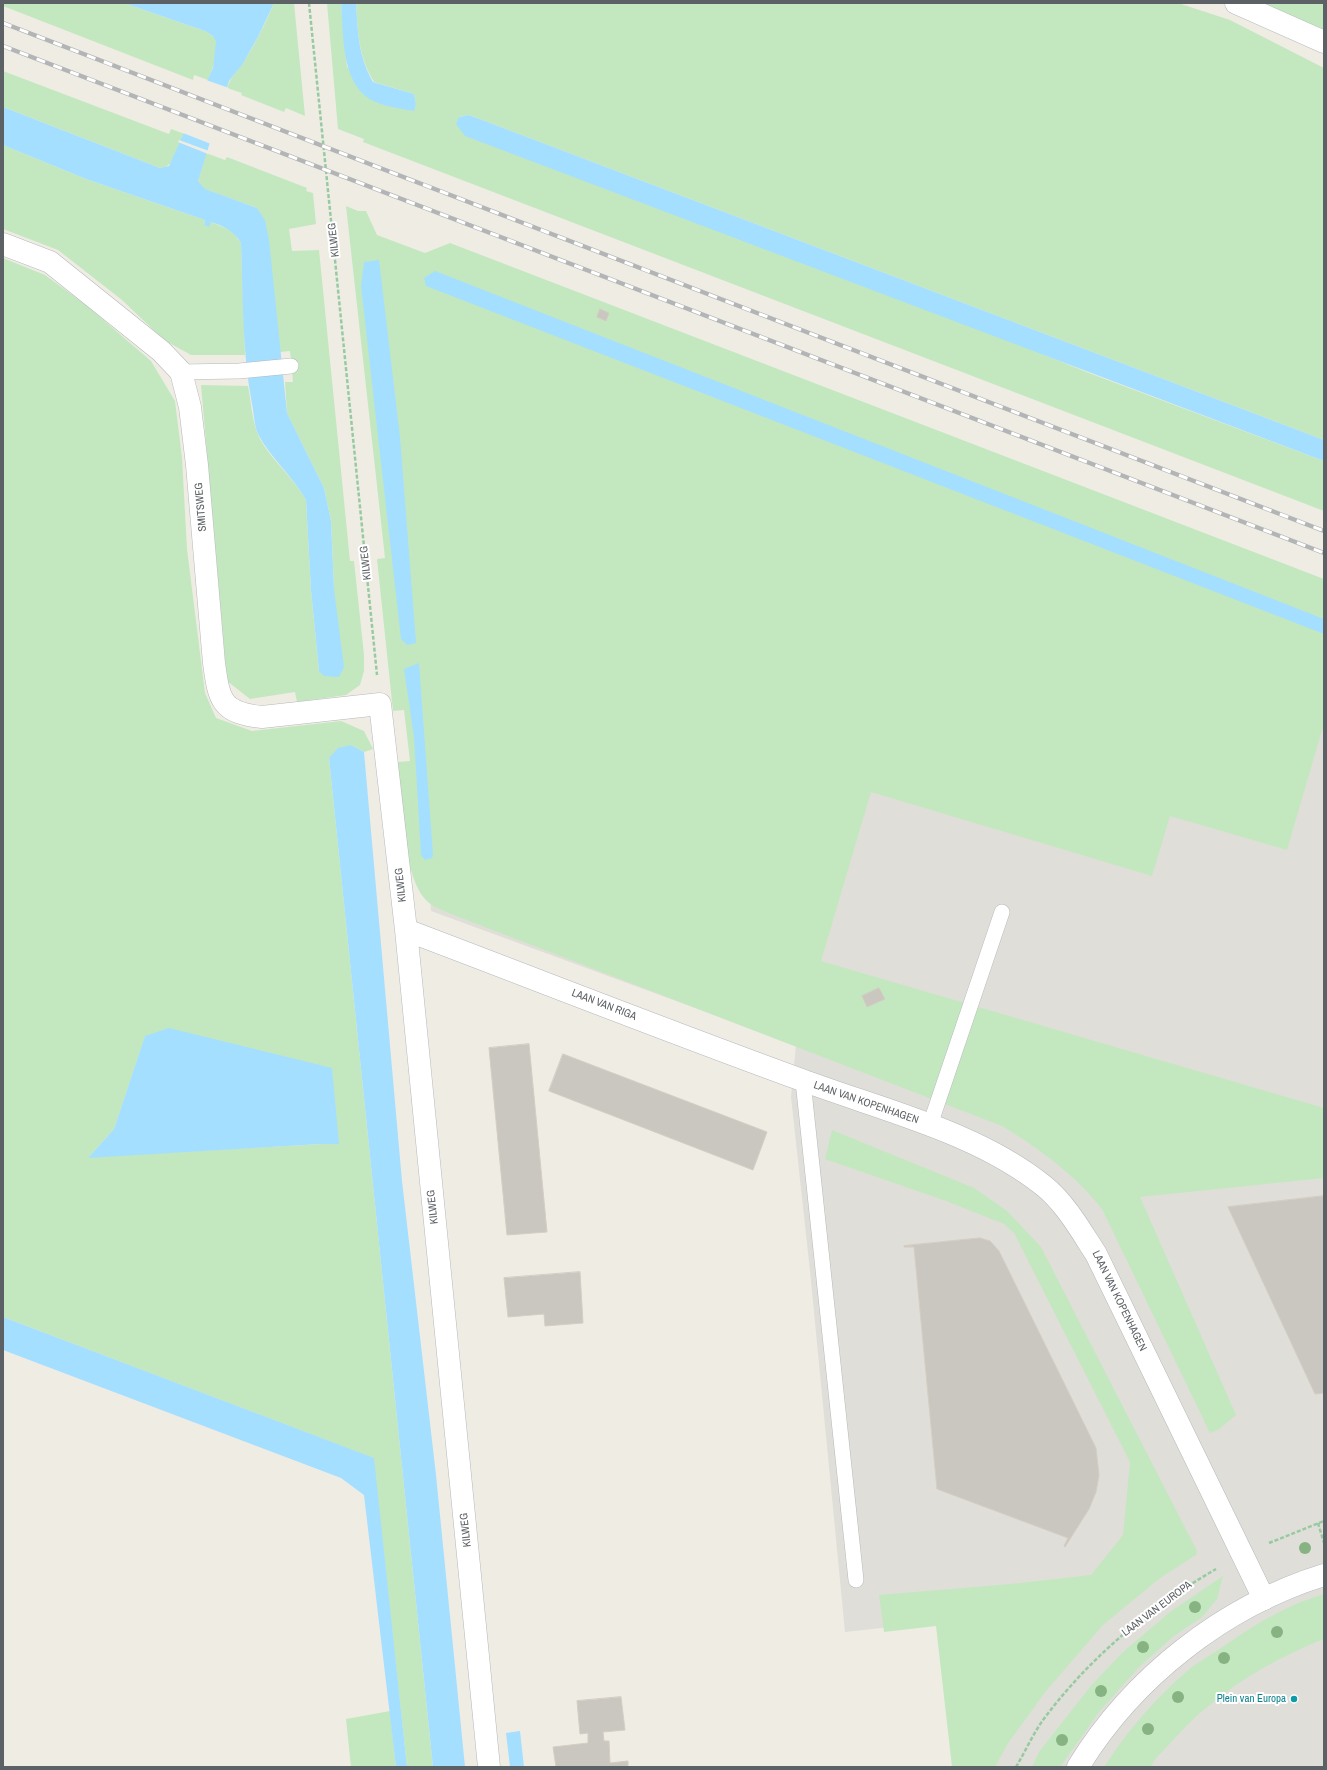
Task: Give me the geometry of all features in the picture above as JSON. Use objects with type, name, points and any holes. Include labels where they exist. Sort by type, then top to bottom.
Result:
[{"type":"street","points":[[1236,3],[1324,42]]},
{"type":"street","name":"SMITSWEG","points":[[3,244],[50,262],[161,351],[181,372],[190,407],[197,465],[214,663],[217,689],[223,702],[234,712],[246,716],[262,717],[380,704]]},
{"type":"street","name":"KILWEG","points":[[380,704],[406,930],[489,1767]]},
{"type":"street","name":"LAAN VAN RIGA","points":[[406,930],[803,1080]]},
{"type":"street","name":"LAAN VAN KOPENHAGEN","points":[[803,1080],[930,1125],[977,1146],[1012,1165],[1045,1187],[1071,1215],[1096,1254],[1264,1599]]},
{"type":"street","points":[[1078,1767],[1115,1716],[1146,1683],[1175,1656],[1215,1628],[1264,1599],[1303,1581],[1324,1575]]},
{"type":"lane","points":[[181,372],[239,371],[291,366]]},
{"type":"lane","points":[[930,1125],[1002,912]]},
{"type":"lane","points":[[803,1080],[856,1580]]},
{"type":"path","name":"KILWEG","points":[[309,3],[380,704]]},
{"type":"path","name":"LAAN VAN EUROPA","points":[[1016,1767],[1043,1720],[1085,1670],[1133,1625],[1186,1586],[1242,1554],[1324,1521]]},
{"type":"path","points":[[1318,1523],[1324,1543]]},
{"type":"shaded area","points":[[400,437],[1324,634],[1324,1767],[955,1767],[936,1622],[845,1632],[810,1271],[791,1097],[796,1045],[431,911]]},
{"type":"green space","points":[[3,3],[124,3],[205,31],[212,35],[216,40],[217,46],[214,65],[208,80],[194,75],[193,80],[3,6]]},
{"type":"green space","points":[[274,3],[294,3],[305,116],[286,108],[284,112],[241,95],[242,93],[227,88],[228,84],[247,57]]},
{"type":"green space","points":[[327,3],[341,3],[347,67],[413,111],[416,104],[414,94],[374,82],[362,53],[357,24],[356,3],[1178,3],[1230,20],[1324,68],[1324,440],[469,115],[459,117],[1089,373],[1324,461],[1324,511],[363,142],[364,139],[338,129]]},
{"type":"green space","points":[[1252,3],[1324,3],[1324,38]]},
{"type":"green space","points":[[3,71],[169,134],[171,129],[185,134],[173,160],[165,167],[160,168],[3,107]]},
{"type":"green space","points":[[3,145],[86,179],[205,220],[204,225],[211,222],[232,231],[241,243],[245,355],[191,355],[164,340],[122,300],[58,250],[3,229]]},
{"type":"green space","points":[[206,153],[225,160],[227,157],[307,188],[306,191],[313,193],[316,224],[289,229],[292,251],[319,250],[350,561],[354,561],[364,655],[364,671],[360,685],[346,695],[297,702],[295,692],[250,699],[227,681],[201,385],[248,386],[254,421],[261,441],[273,458],[301,491],[306,500],[311,590],[319,671],[334,589],[331,521],[324,488],[287,413],[285,382],[293,382],[290,351],[280,352],[257,208],[204,189],[198,181]]},
{"type":"green space","points":[[346,206],[358,211],[366,211],[377,235],[425,253],[450,243],[1324,579],[1324,730],[1322,730],[1287,850],[1170,816],[1152,876],[871,792],[821,961],[1324,1108],[1324,1178],[1140,1197],[1236,1415],[1218,1430],[1210,1433],[1102,1209],[1068,1173],[1030,1144],[1002,1126],[451,914],[434,906],[425,899],[417,887],[407,853],[404,834],[398,762],[410,761],[404,710],[393,711],[377,559],[385,558]]},
{"type":"green space","points":[[3,258],[45,275],[86,305],[151,361],[175,401],[182,458],[187,549],[205,693],[216,718],[252,731],[341,721],[364,731],[373,749],[364,752],[351,745],[329,758],[433,1767],[407,1767],[373,1458],[3,1317]],"holes":[[[145,1037],[339,1144],[320,1144],[89,1157],[114,1129]]]},
{"type":"green space","points":[[832,1130],[974,1188],[1007,1211],[1041,1247],[1197,1551],[1196,1555],[1160,1578],[1103,1625],[1046,1691],[1008,1743],[995,1767],[952,1767],[936,1626],[884,1632],[879,1595],[1011,1584],[1091,1575],[1123,1535],[1130,1462],[1014,1233],[1004,1224],[946,1201],[825,1159]]},
{"type":"green space","points":[[1223,1576],[1217,1599],[1202,1617],[1174,1636],[1139,1667],[1099,1712],[1060,1767],[1032,1767],[1039,1752],[1090,1687],[1122,1653],[1170,1612]]},
{"type":"green space","points":[[1324,1594],[1324,1639],[1277,1660],[1247,1677],[1219,1697],[1193,1719],[1157,1757],[1150,1767],[1104,1767],[1144,1714],[1179,1678],[1192,1667],[1274,1615],[1298,1603]]},
{"type":"green space","points":[[390,1711],[396,1767],[351,1767],[346,1719]]},
{"type":"water","points":[[124,3],[274,3],[258,37],[242,65],[229,81],[198,181],[205,189],[257,208],[265,220],[269,240],[287,413],[324,488],[331,521],[334,589],[344,667],[339,677],[324,676],[319,671],[311,590],[306,500],[295,483],[263,443],[256,427],[246,364],[241,243],[232,232],[211,222],[209,227],[204,225],[205,220],[86,179],[3,145],[3,107],[160,168],[169,166],[213,68],[216,42],[213,36],[205,31]]},
{"type":"water","points":[[341,3],[356,3],[360,44],[364,62],[373,82],[414,94],[416,104],[414,111],[378,103],[366,96],[357,86],[350,74],[346,60]]},
{"type":"water","points":[[469,115],[1324,440],[1324,461],[465,136],[456,124],[459,117]]},
{"type":"water","points":[[379,260],[400,437],[416,643],[407,645],[401,639],[361,286],[364,262]]},
{"type":"water","points":[[435,271],[1324,619],[1324,634],[426,286],[424,278]]},
{"type":"water","points":[[419,663],[433,855],[432,858],[425,860],[421,855],[414,737],[404,669]]},
{"type":"water","points":[[351,745],[364,752],[402,1181],[436,1475],[465,1767],[433,1767],[329,758],[338,748]]},
{"type":"water","points":[[169,1028],[332,1068],[339,1144],[88,1158],[114,1129],[145,1036]]},
{"type":"water","points":[[3,1317],[374,1458],[407,1767],[396,1767],[364,1495],[341,1478],[3,1350]]},
{"type":"water","points":[[520,1731],[524,1767],[510,1767],[506,1733]]},
{"type":"pier","points":[[206,80],[229,88],[211,144],[183,133]]},
{"type":"pier","points":[[179,140],[209,151],[208,154],[178,142]]},
{"type":"building","points":[[600,309],[609,313],[606,321],[597,317]]},
{"type":"building","points":[[879,988],[885,999],[867,1007],[862,996]]},
{"type":"building","points":[[529,1044],[547,1232],[507,1235],[489,1048]]},
{"type":"building","points":[[563,1054],[767,1132],[753,1170],[549,1091]]},
{"type":"building","points":[[1324,1196],[1324,1393],[1315,1394],[1228,1207]]},
{"type":"building","points":[[980,1238],[990,1241],[999,1251],[1096,1448],[1099,1475],[1096,1492],[1089,1509],[1065,1547],[1064,1546],[1068,1538],[937,1489],[914,1247],[904,1246]]},
{"type":"building","points":[[580,1272],[583,1323],[545,1326],[544,1314],[508,1317],[504,1278]]},
{"type":"building","points":[[621,1697],[625,1730],[603,1732],[604,1741],[609,1741],[610,1763],[628,1761],[628,1767],[556,1767],[553,1747],[588,1743],[588,1733],[580,1734],[577,1701]]},
{"type":"railway","points":[[3,23],[1324,531]]},
{"type":"railway","points":[[3,46],[1324,553]]},
{"type":"place","name":"Plein van Europa","points":[[1294,1699]]}]
